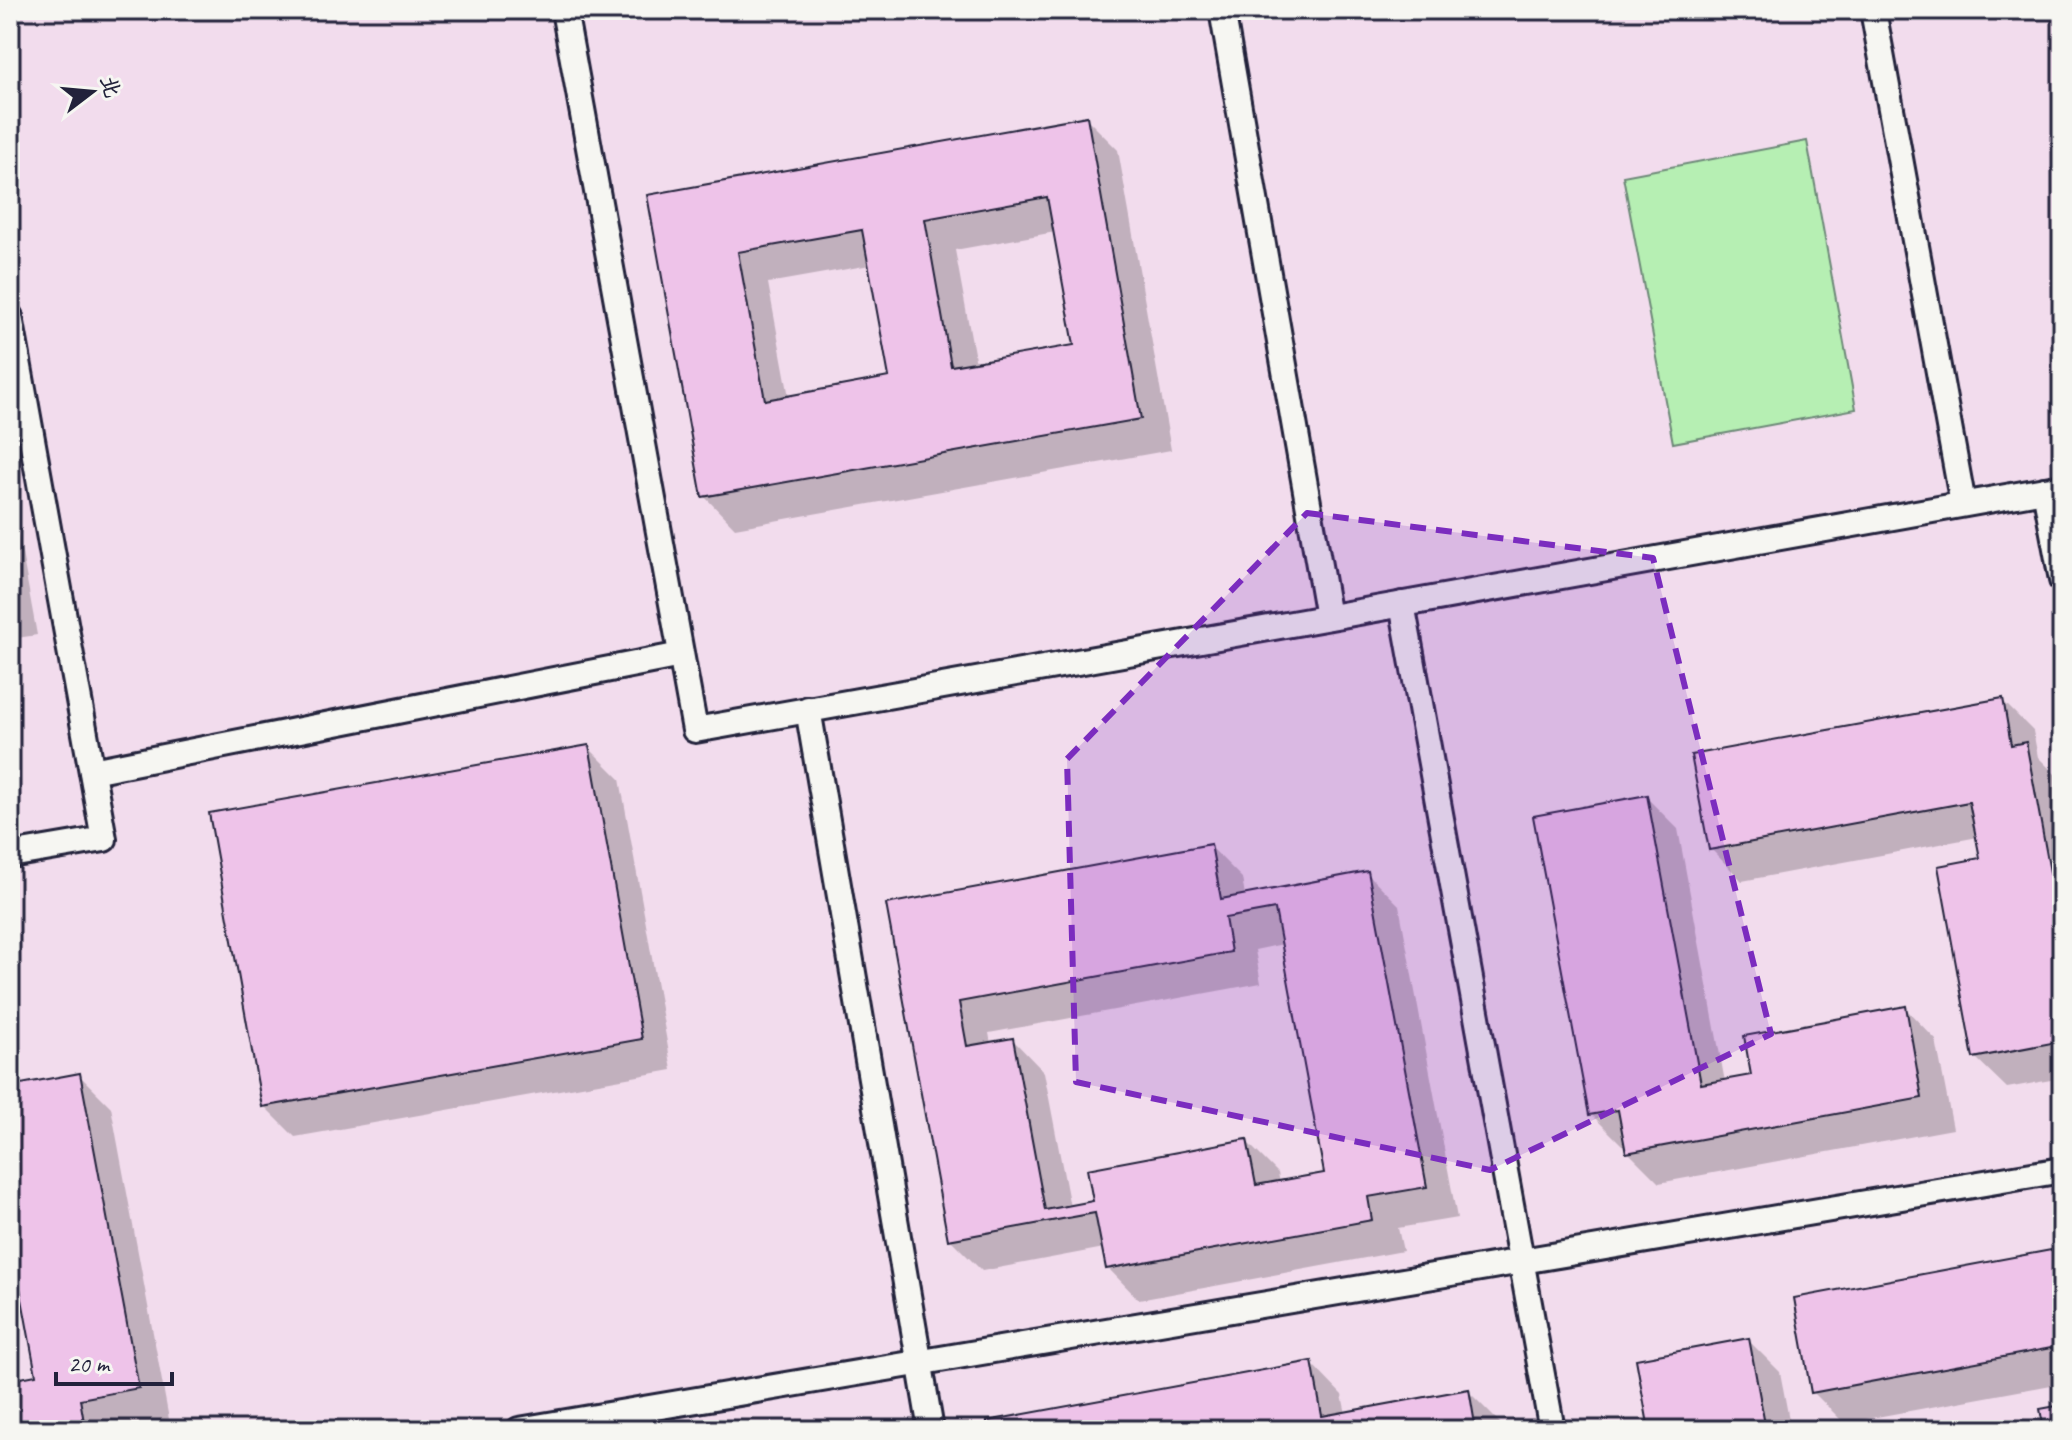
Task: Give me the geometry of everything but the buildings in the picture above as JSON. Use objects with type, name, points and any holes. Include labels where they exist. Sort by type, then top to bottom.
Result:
[{"type":"lane","points":[[564,10],[695,730],[2053,488],[2062,580]]},
{"type":"lane","points":[[1222,10],[1328,617]]},
{"type":"lane","points":[[1873,10],[1963,504]]},
{"type":"lane","points":[[10,317],[104,839],[10,855]]},
{"type":"lane","points":[[1402,604],[1552,1430]]},
{"type":"lane","points":[[92,771],[681,655]]},
{"type":"lane","points":[[808,709],[931,1430]]},
{"type":"lane","points":[[519,1430],[2062,1170]]},
{"type":"highlighted area","points":[[1307,513],[1653,558],[1771,1034],[1490,1170],[1076,1082],[1067,759]]},
{"type":"shaded area","points":[[10,10],[2062,10],[2062,1430],[10,1430]]},
{"type":"green space","points":[[1807,141],[1856,409],[1673,443],[1623,176]]}]
